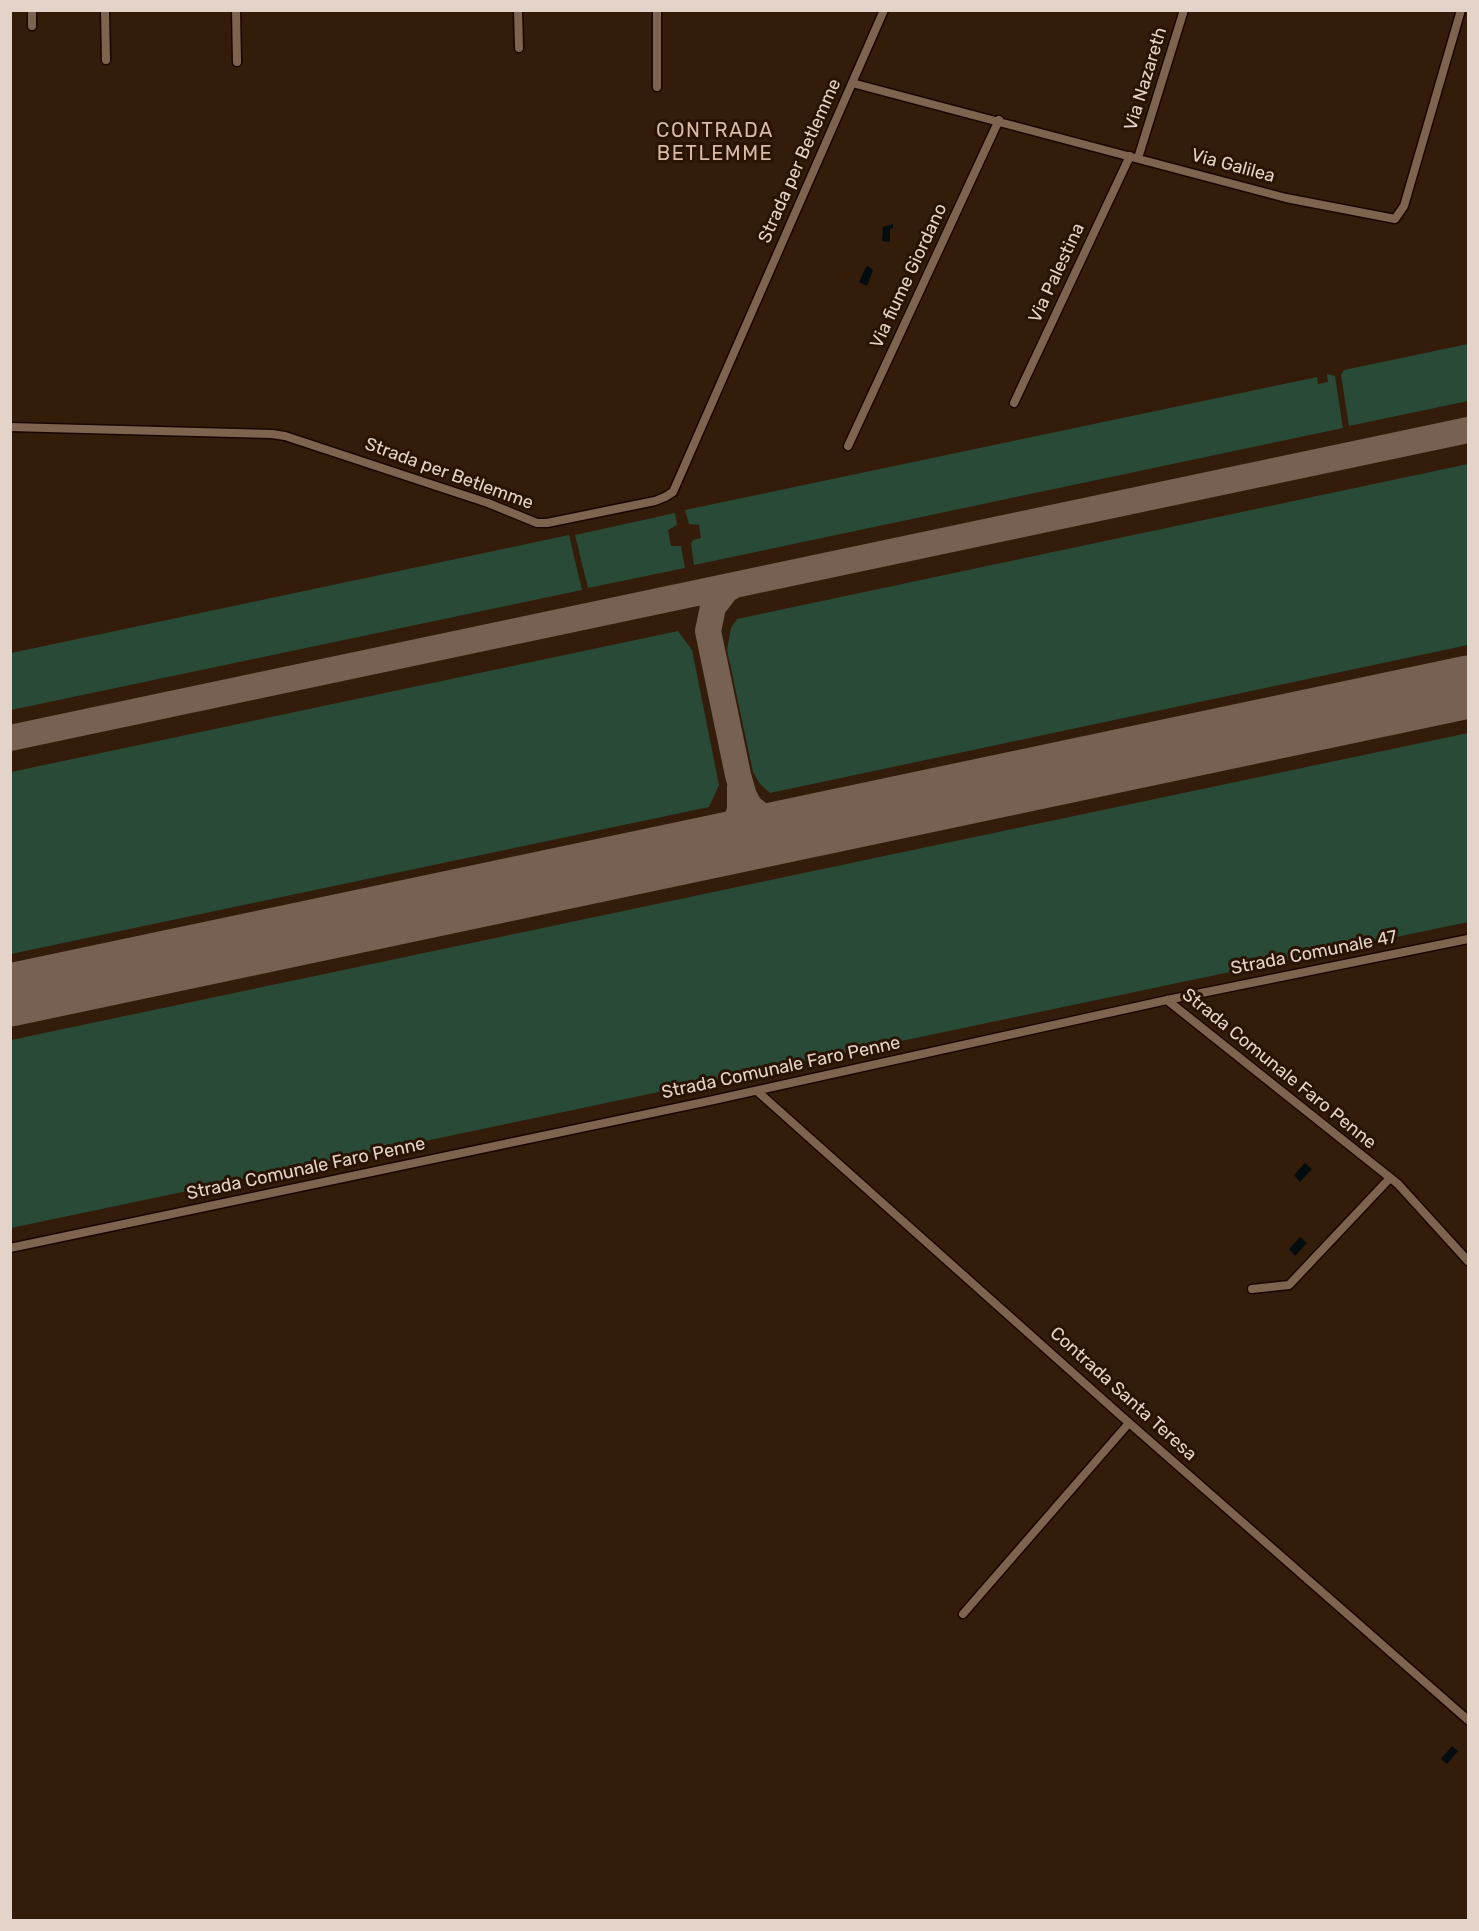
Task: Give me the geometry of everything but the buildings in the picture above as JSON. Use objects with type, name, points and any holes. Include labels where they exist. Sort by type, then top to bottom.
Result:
[{"type":"street","points":[[32,10],[33,26]]},
{"type":"street","points":[[105,10],[106,60]]},
{"type":"street","points":[[236,10],[237,62]]},
{"type":"street","points":[[518,10],[519,48]]},
{"type":"street","points":[[657,10],[657,87]]},
{"type":"street","name":"Strada per Betlemme","points":[[10,427],[285,436],[488,502],[537,523],[655,501],[673,492],[884,10]]},
{"type":"street","name":"Via Nazareth","points":[[1134,157],[1184,10]]},
{"type":"street","name":"Via Galilea","points":[[852,83],[999,120],[1286,198],[1395,219],[1404,206],[1461,10]]},
{"type":"street","name":"Via fiume Giordano","points":[[849,446],[999,120]]},
{"type":"street","name":"Via Palestina","points":[[1014,403],[1134,157]]},
{"type":"street","name":"Strada Comunale 47","points":[[1167,1000],[1468,939]]},
{"type":"street","name":"Strada Comunale Faro Penne","points":[[10,1248],[757,1091],[1167,1000],[1390,1178],[1468,1262]]},
{"type":"street","name":"Contrada Santa Teresa","points":[[757,1091],[1129,1423],[1468,1720]]},
{"type":"street","points":[[1252,1289],[1288,1285],[1390,1178]]},
{"type":"street","points":[[963,1614],[1129,1423]]},
{"type":"green space","points":[[1468,344],[1468,401],[1349,426],[1341,375],[1344,370]]},
{"type":"green space","points":[[1327,374],[1335,376],[1343,428],[694,565],[691,544],[693,540],[701,538],[699,525],[689,524],[685,510],[1317,377],[1318,384],[1328,382]]},
{"type":"green space","points":[[1468,464],[1468,645],[770,793],[760,784],[753,772],[727,650],[731,628],[737,619]]},
{"type":"green space","points":[[675,513],[677,525],[668,530],[671,546],[681,546],[685,568],[588,588],[575,535]]},
{"type":"green space","points":[[569,535],[582,590],[11,710],[11,653]]},
{"type":"green space","points":[[678,631],[692,650],[719,785],[709,807],[11,954],[11,772]]},
{"type":"green space","points":[[1468,733],[1468,922],[11,1228],[11,1040]]},
{"type":"shaded area","points":[[893,224],[893,228],[890,229],[890,242],[882,241],[883,227]]},
{"type":"shaded area","points":[[868,266],[873,270],[867,286],[859,282]]},
{"type":"shaded area","points":[[1305,1163],[1312,1169],[1300,1182],[1294,1175]]},
{"type":"shaded area","points":[[1300,1237],[1307,1243],[1295,1256],[1289,1249]]},
{"type":"shaded area","points":[[1452,1746],[1458,1751],[1447,1764],[1441,1759]]},
{"type":"taxiway","points":[[10,738],[1468,430]]},
{"type":"taxiway","points":[[735,585],[726,590],[713,607],[708,631],[744,796],[750,807],[768,821],[785,826],[813,825]]},
{"type":"taxiway","points":[[687,852],[713,841],[730,829],[737,820],[740,809],[740,787]]},
{"type":"runway","points":[[10,995],[1468,687]]},
{"type":"district","name":"CONTRADA BETLEMME","points":[[715,142]]}]
